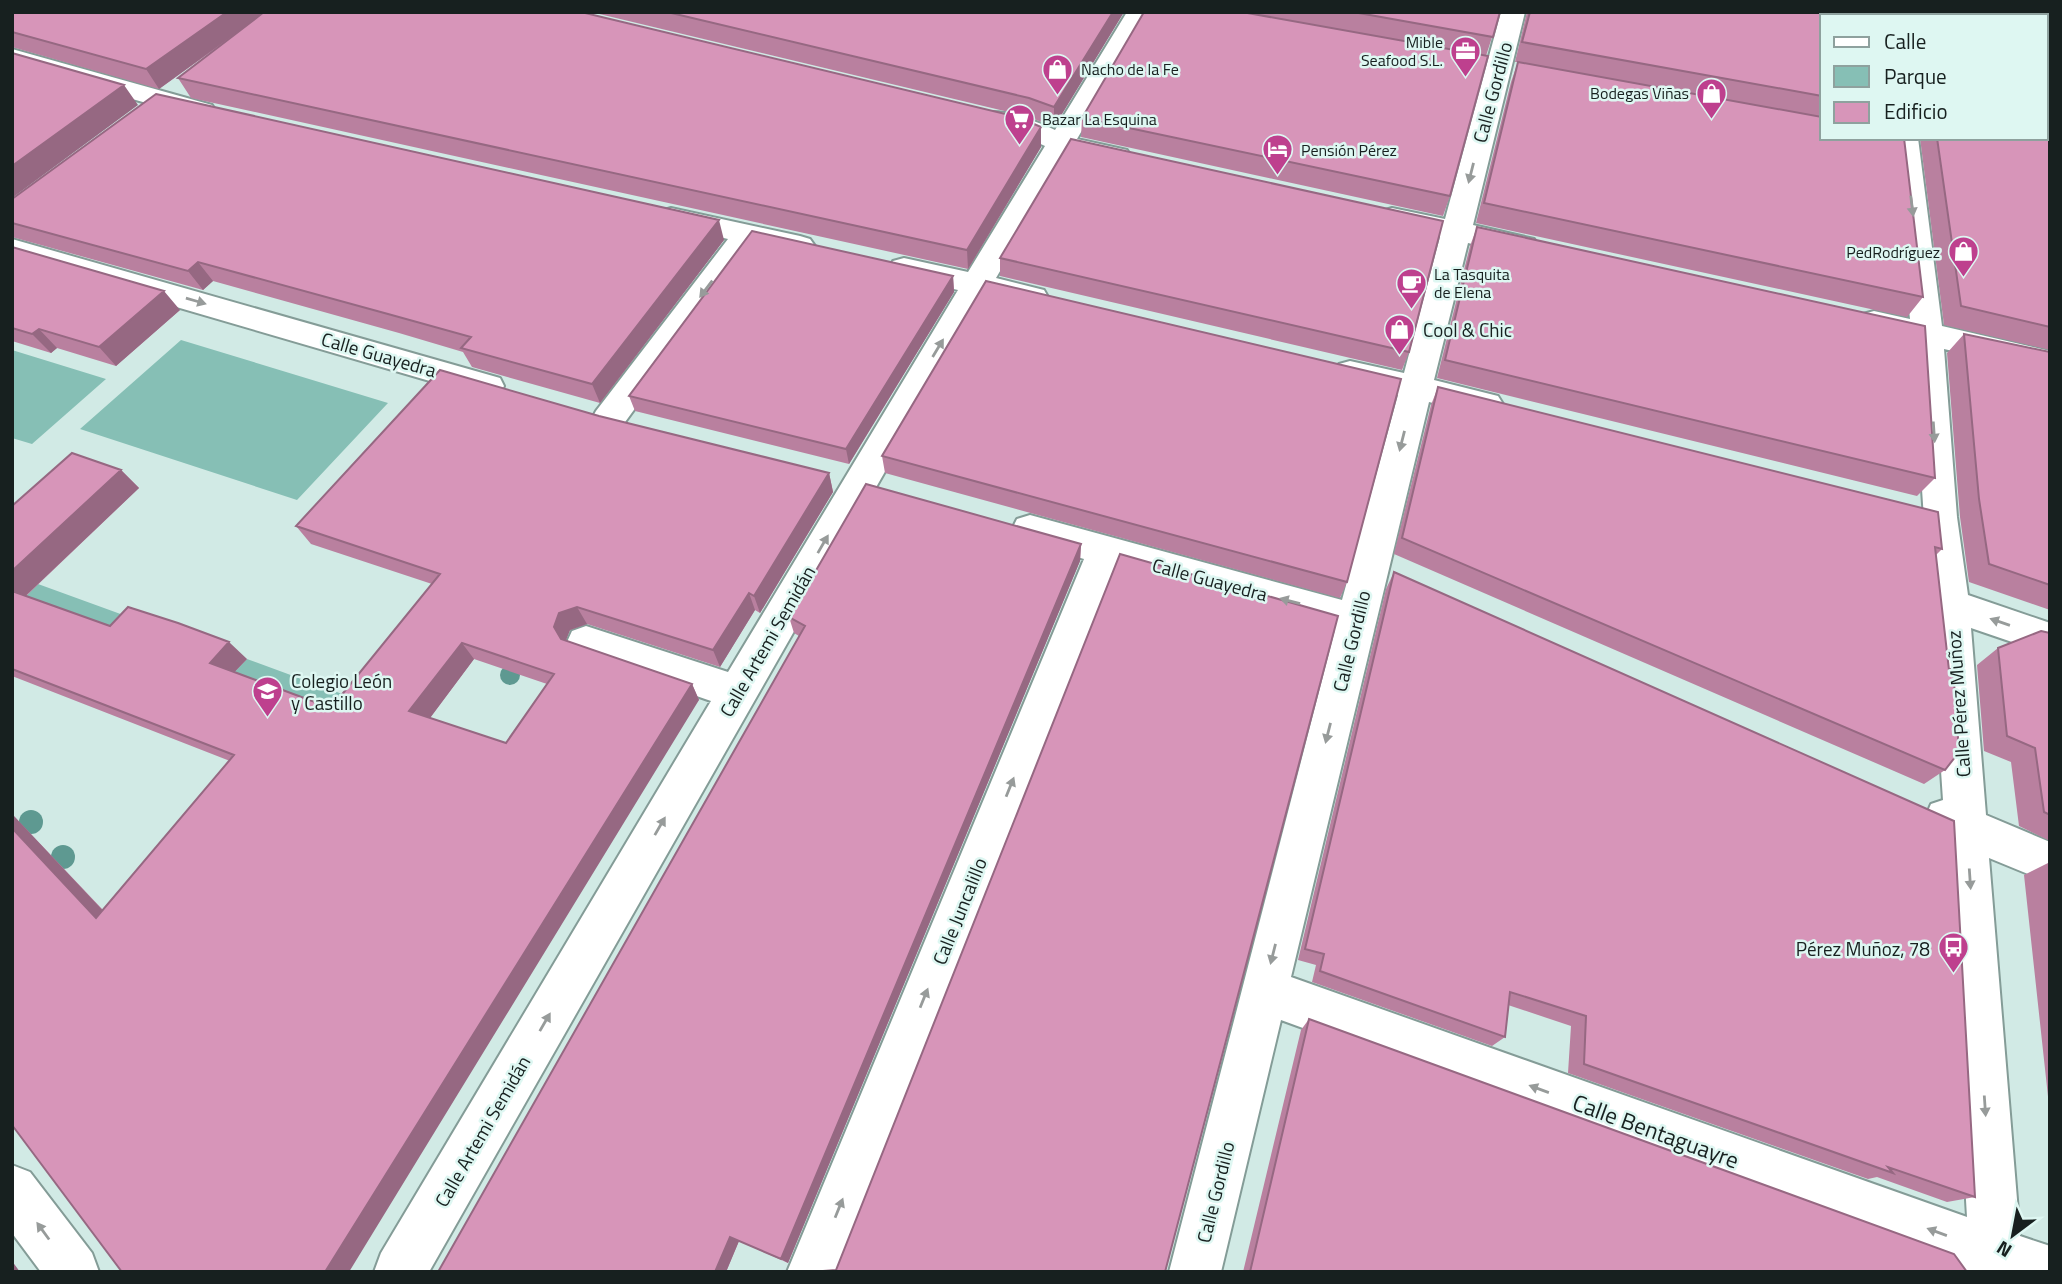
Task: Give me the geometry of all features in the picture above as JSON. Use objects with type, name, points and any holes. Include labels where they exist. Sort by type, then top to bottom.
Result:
[{"type":"street","name":"Calle Artemi Semidán","points":[[400,1272],[738,693],[846,479],[977,284],[1139,12]]},
{"type":"street","name":"Calle Gordillo","points":[[1195,1272],[1356,620],[1513,12]]},
{"type":"street","points":[[12,57],[155,110],[233,118]]},
{"type":"street","points":[[155,110],[198,78]]},
{"type":"street","points":[[964,112],[1028,128],[1062,144],[1141,162]]},
{"type":"street","name":"Calle Pérez Muñoz","points":[[1895,140],[1927,334],[1926,514],[1951,605],[1996,1262]]},
{"type":"street","points":[[639,210],[828,252]]},
{"type":"street","points":[[1366,211],[1549,251]]},
{"type":"street","points":[[608,420],[747,234]]},
{"type":"street","name":"Calle Guayedra","points":[[12,249],[515,393]]},
{"type":"street","points":[[882,263],[1056,302]]},
{"type":"street","points":[[1841,315],[2050,362]]},
{"type":"street","points":[[1322,365],[1509,410]]},
{"type":"street","points":[[846,479],[898,493]]},
{"type":"street","name":"Calle Guayedra","points":[[1002,522],[1356,620]]},
{"type":"street","name":"Calle Juncalillo","points":[[813,1272],[1105,550]]},
{"type":"street","points":[[1371,563],[1409,580]]},
{"type":"street","points":[[1951,605],[2050,639]]},
{"type":"street","points":[[586,642],[738,693]]},
{"type":"street","points":[[1916,804],[2050,863]]},
{"type":"street","name":"Calle Bentaguayre","points":[[1264,991],[1996,1262],[2048,1272]]},
{"type":"street","points":[[12,1190],[73,1272]]},
{"type":"green space","points":[[181,340],[388,403],[297,500],[80,429]]},
{"type":"green space","points":[[12,350],[106,379],[32,444],[12,438]]},
{"type":"green space","points":[[38,584],[148,624],[131,642],[20,602]]},
{"type":"green space","points":[[247,659],[364,702],[347,724],[228,679]]},
{"type":"building","points":[[12,12],[227,12],[146,69],[12,32]]},
{"type":"building","points":[[264,12],[581,12],[1018,117],[1041,127],[967,250],[178,78]]},
{"type":"building","points":[[667,12],[1113,12],[1054,107],[1029,98]]},
{"type":"building","points":[[1144,12],[1242,12],[1488,56],[1450,196],[1082,118]]},
{"type":"building","points":[[1353,12],[1500,12],[1493,37]]},
{"type":"building","points":[[1530,12],[2050,12],[2050,327],[1961,306],[1937,140],[2048,140],[2048,14],[1820,14],[1820,96],[1522,42]]},
{"type":"building","points":[[12,53],[124,85],[12,166]]},
{"type":"building","points":[[1518,62],[1820,117],[1820,140],[1904,140],[1923,297],[1484,203]]},
{"type":"building","points":[[156,94],[719,220],[592,384],[461,348],[471,337],[198,262],[188,271],[12,223],[12,199]]},
{"type":"building","points":[[1071,139],[1443,221],[1409,352],[1000,258]]},
{"type":"building","points":[[1477,227],[1925,326],[1935,478],[1445,360]]},
{"type":"building","points":[[752,231],[953,276],[846,449],[629,396]]},
{"type":"building","points":[[12,247],[164,291],[99,347],[39,329],[32,334],[12,328]]},
{"type":"building","points":[[986,281],[1401,379],[1347,582],[882,456]]},
{"type":"building","points":[[1964,334],[2050,352],[2050,585],[1989,564],[1979,499]]},
{"type":"building","points":[[440,370],[599,416],[829,473],[754,596],[749,593],[713,650],[577,607],[559,613],[554,627],[561,639],[692,684],[325,1272],[122,1272],[12,1125],[12,828],[96,918],[234,755],[12,669],[12,591],[110,626],[128,607],[178,623],[229,642],[210,663],[331,708],[440,574],[296,526]],"holes":[[[462,643],[554,674],[506,743],[409,711]]]},
{"type":"building","points":[[1438,387],[1938,512],[1942,549],[1935,547],[1949,670],[1953,668],[1959,752],[1945,770],[1402,538]]},
{"type":"building","points":[[72,453],[121,470],[12,571],[12,506]]},
{"type":"building","points":[[866,484],[1081,544],[781,1259],[730,1237],[715,1272],[438,1272],[805,626],[789,617]]},
{"type":"building","points":[[1120,554],[1338,616],[1165,1272],[810,1272],[836,1270]]},
{"type":"building","points":[[1394,572],[1954,821],[1975,1197],[1888,1167],[1893,1173],[1584,1064],[1586,1016],[1510,992],[1505,1037],[1320,971],[1324,954],[1305,949]]},
{"type":"building","points":[[2041,631],[2050,633],[2050,815],[2044,812],[2035,748],[2007,736],[1998,648]]},
{"type":"building","points":[[1309,1019],[1954,1254],[1967,1272],[1250,1272]]},
{"type":"place","name":"Mible Seafood S.L.","points":[[1466,78]]},
{"type":"place","name":"Nacho de la Fe","points":[[1058,96]]},
{"type":"place","name":"Bodegas Viñas","points":[[1712,120]]},
{"type":"place","name":"Bazar La Esquina","points":[[1019,146]]},
{"type":"place","name":"Pensión Pérez","points":[[1278,177]]},
{"type":"place","name":"PedRodríguez","points":[[1963,279]]},
{"type":"place","name":"La Tasquita de Elena","points":[[1411,310]]},
{"type":"place","name":"Cool & Chic","points":[[1400,356]]},
{"type":"place","name":"Colegio León y Castillo","points":[[268,718]]},
{"type":"place","name":"Pérez Muñoz, 78","points":[[1953,975]]}]
